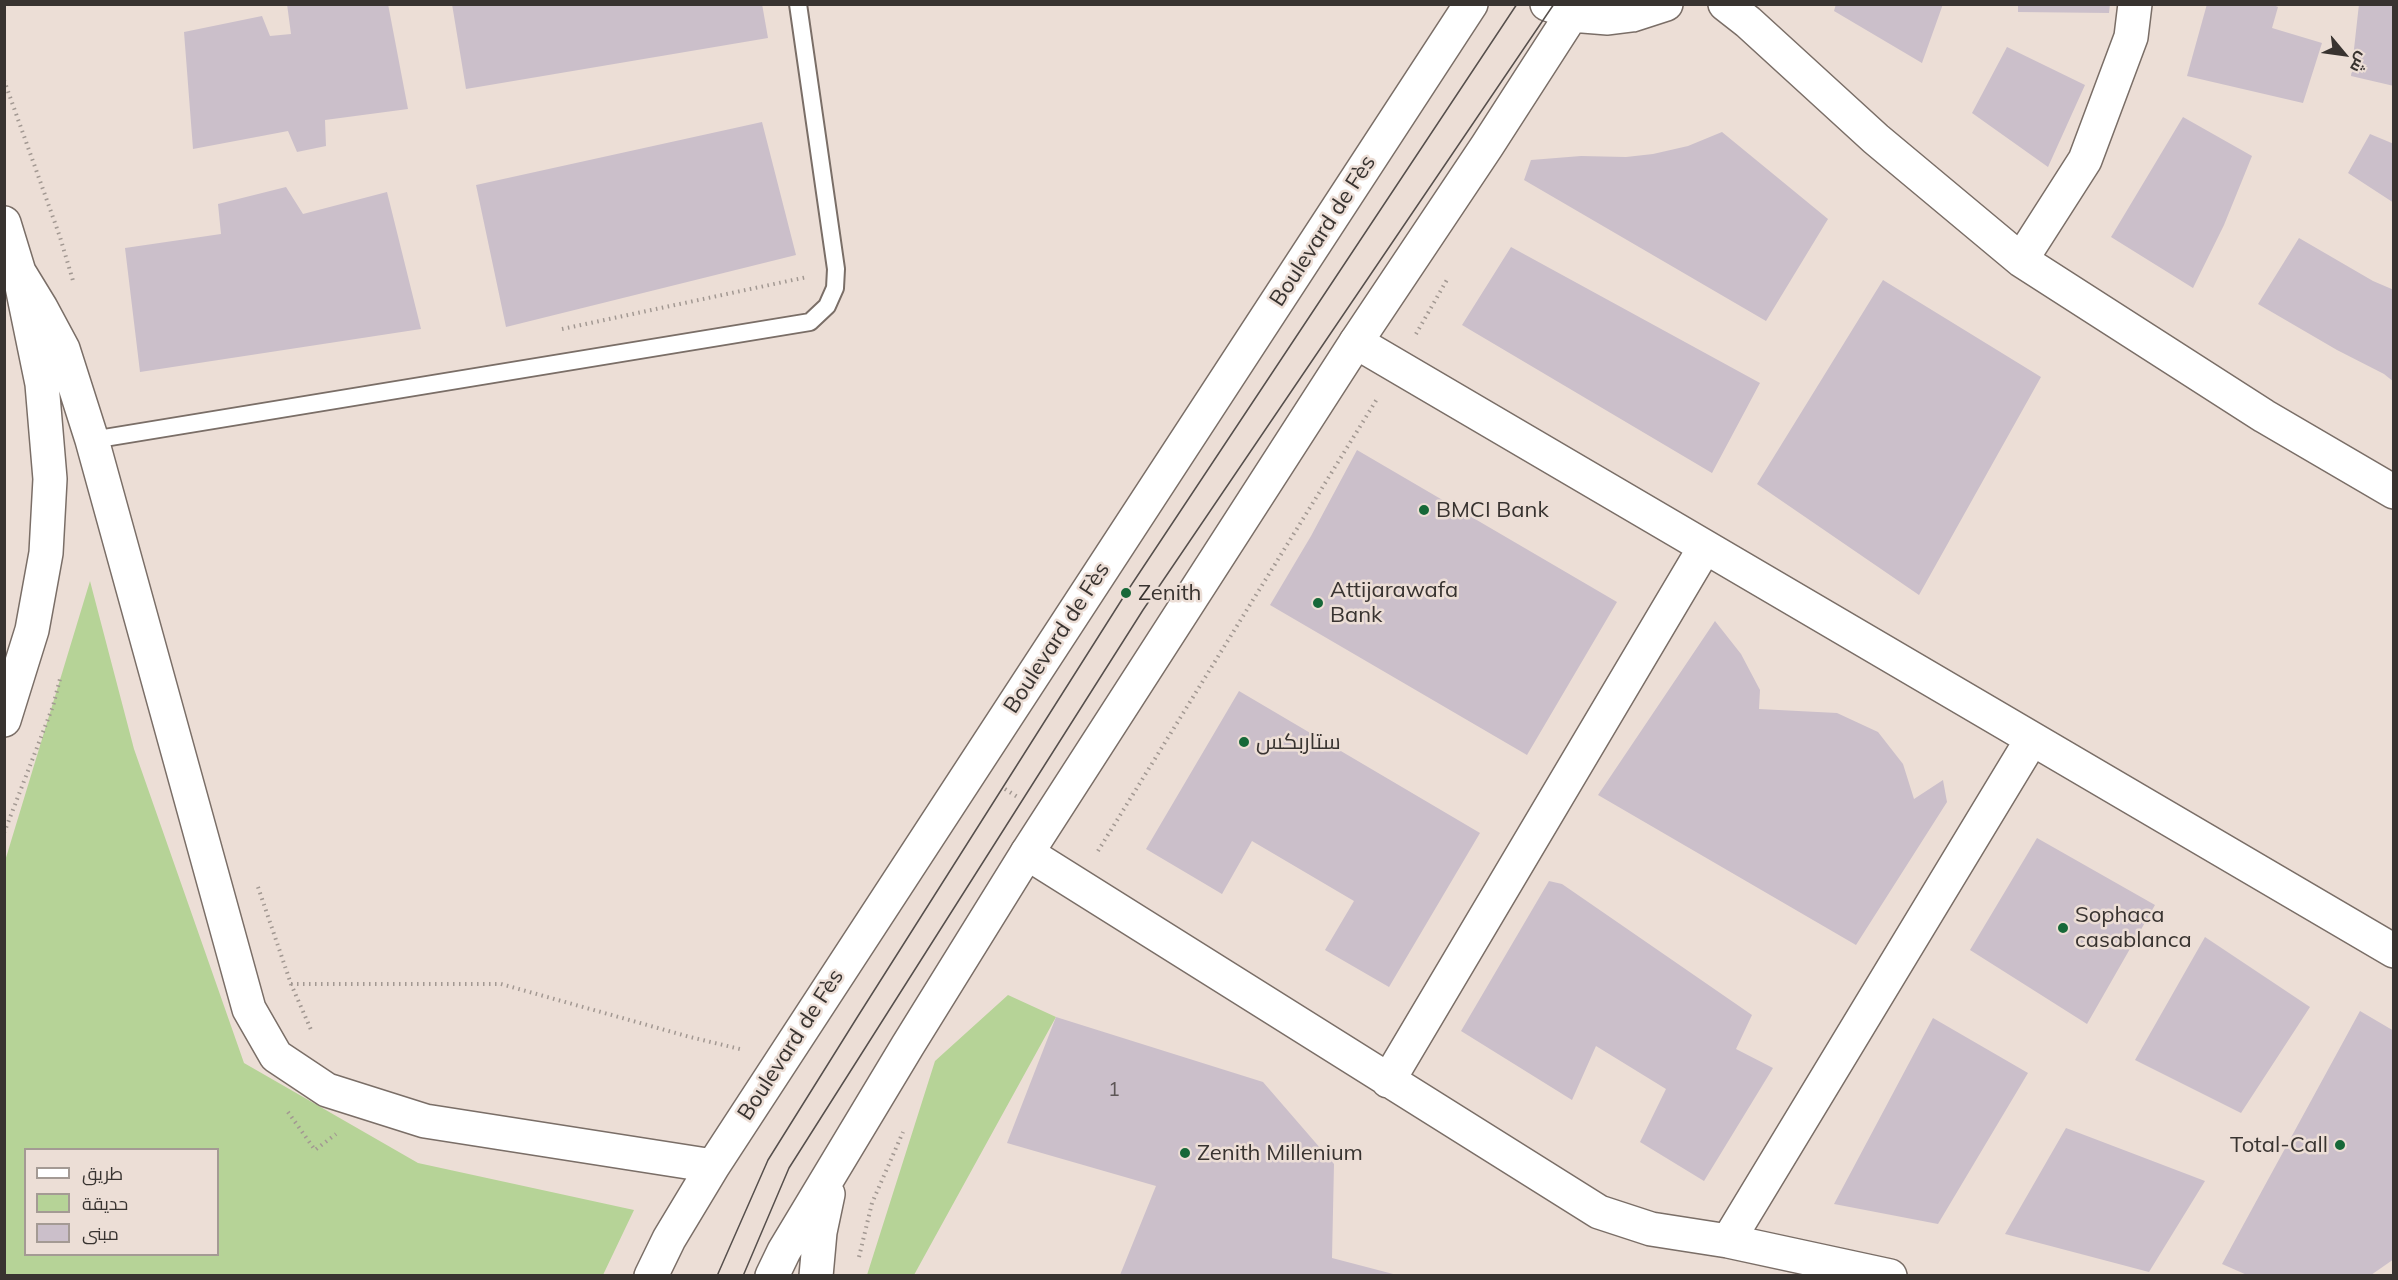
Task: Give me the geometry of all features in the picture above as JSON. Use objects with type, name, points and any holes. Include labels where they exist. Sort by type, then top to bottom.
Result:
[{"type":"street","name":"Boulevard de Fès","points":[[651,1275],[669,1239],[713,1166],[1471,4]]},
{"type":"street","points":[[772,1275],[784,1251],[1027,853],[1356,342],[1487,146],[1559,9],[1595,18],[1620,17],[1644,13],[1666,4]]},
{"type":"street","points":[[1725,4],[1748,22],[1876,138],[2021,260],[2264,416],[2394,492]]},
{"type":"street","points":[[2021,260],[2085,160],[2131,37],[2135,4]]},
{"type":"street","points":[[4,222],[19,272],[42,384],[50,479],[46,553],[32,630],[4,720]]},
{"type":"street","points":[[19,272],[63,349],[93,440],[249,1009],[276,1056],[327,1090],[425,1121],[713,1166]]},
{"type":"street","points":[[1356,342],[2394,951]]},
{"type":"street","points":[[1388,1081],[1705,547]]},
{"type":"street","points":[[1728,1241],[2032,739]]},
{"type":"street","points":[[1027,853],[1599,1212],[1651,1229],[1728,1241],[1890,1275]]},
{"type":"street","points":[[816,1275],[820,1232],[833,1170]]},
{"type":"lane","points":[[93,440],[810,322],[827,306],[835,288],[836,269],[798,4]]},
{"type":"path","points":[[4,80],[60,237],[76,292]]},
{"type":"path","points":[[559,330],[817,275]]},
{"type":"path","points":[[257,884],[291,984],[315,1039]]},
{"type":"path","points":[[291,984],[501,984],[752,1052]]},
{"type":"path","points":[[282,1105],[315,1150],[339,1132]]},
{"type":"path","points":[[856,1265],[872,1203],[906,1127]]},
{"type":"green space","points":[[90,581],[134,749],[244,1063],[418,1163],[634,1210],[603,1275],[5,1275],[5,861]]},
{"type":"green space","points":[[1008,995],[1056,1017],[914,1275],[867,1275],[935,1061]]},
{"type":"building","points":[[287,4],[388,4],[408,109],[325,120],[326,146],[297,152],[288,131],[193,149],[184,32],[262,16],[270,36],[291,34]]},
{"type":"building","points":[[452,4],[762,4],[768,38],[466,89]]},
{"type":"building","points":[[1836,4],[1943,4],[1922,63],[1834,11]]},
{"type":"building","points":[[2018,4],[2110,4],[2109,13],[2018,12]]},
{"type":"building","points":[[2207,4],[2271,4],[2278,7],[2272,28],[2322,43],[2303,103],[2187,76]]},
{"type":"building","points":[[2359,4],[2394,4],[2394,86],[2351,76]]},
{"type":"building","points":[[2007,47],[2085,85],[2048,167],[1972,113]]},
{"type":"building","points":[[2183,117],[2252,156],[2224,225],[2193,288],[2111,237]]},
{"type":"building","points":[[762,122],[796,255],[506,327],[476,185]]},
{"type":"building","points":[[1722,132],[1828,219],[1766,321],[1524,180],[1531,160],[1653,154],[1688,146]]},
{"type":"building","points":[[2370,134],[2394,144],[2394,203],[2348,173]]},
{"type":"building","points":[[286,187],[303,214],[387,192],[421,329],[140,372],[125,248],[221,234],[218,204]]},
{"type":"building","points":[[2299,238],[2373,281],[2394,290],[2394,382],[2384,374],[2337,350],[2258,304]]},
{"type":"building","points":[[1511,247],[1760,383],[1712,473],[1462,325]]},
{"type":"building","points":[[1883,280],[2041,377],[1919,595],[1757,484]]},
{"type":"building","points":[[1357,450],[1617,602],[1527,755],[1270,605],[1311,536]]},
{"type":"building","points":[[1715,621],[1741,654],[1760,690],[1759,709],[1837,713],[1878,732],[1903,764],[1914,799],[1943,780],[1947,802],[1856,945],[1598,795]]},
{"type":"building","points":[[1239,691],[1480,833],[1389,987],[1325,950],[1354,901],[1252,841],[1222,894],[1146,849]]},
{"type":"building","name":"Sophaca casablanca","points":[[2037,838],[2155,905],[2087,1024],[1970,950]]},
{"type":"building","points":[[1549,881],[1562,884],[1752,1015],[1736,1049],[1773,1068],[1704,1181],[1640,1142],[1666,1089],[1596,1046],[1572,1100],[1461,1031]]},
{"type":"building","points":[[2205,937],[2310,1007],[2241,1113],[2135,1060]]},
{"type":"building","name":"Total-Call","points":[[2360,1011],[2394,1031],[2394,1259],[2371,1275],[2247,1275],[2222,1264]]},
{"type":"building","name":"Zenith Millenium","points":[[1056,1017],[1263,1082],[1334,1164],[1332,1258],[1397,1275],[1120,1275],[1156,1186],[1007,1143]]},
{"type":"building","points":[[1933,1018],[2028,1073],[1938,1224],[1834,1204]]},
{"type":"building","points":[[2066,1128],[2205,1181],[2149,1272],[2005,1234]]},
{"type":"tram line","points":[[717,1276],[768,1160],[858,1016],[1126,593],[1517,4]]},
{"type":"tram line","points":[[743,1276],[789,1168],[1143,610],[1554,4]]},
{"type":"place","name":"BMCI Bank","points":[[1424,510]]},
{"type":"place","name":"Zenith","points":[[1126,593]]},
{"type":"place","name":"Attijarawafa Bank","points":[[1318,603]]},
{"type":"place","name":"ستاربكس","points":[[1244,742]]},
{"type":"place","name":"Sophaca casablanca","points":[[2063,928]]},
{"type":"place","name":"Total-Call","points":[[2340,1145]]},
{"type":"place","name":"Zenith Millenium","points":[[1185,1153]]}]
